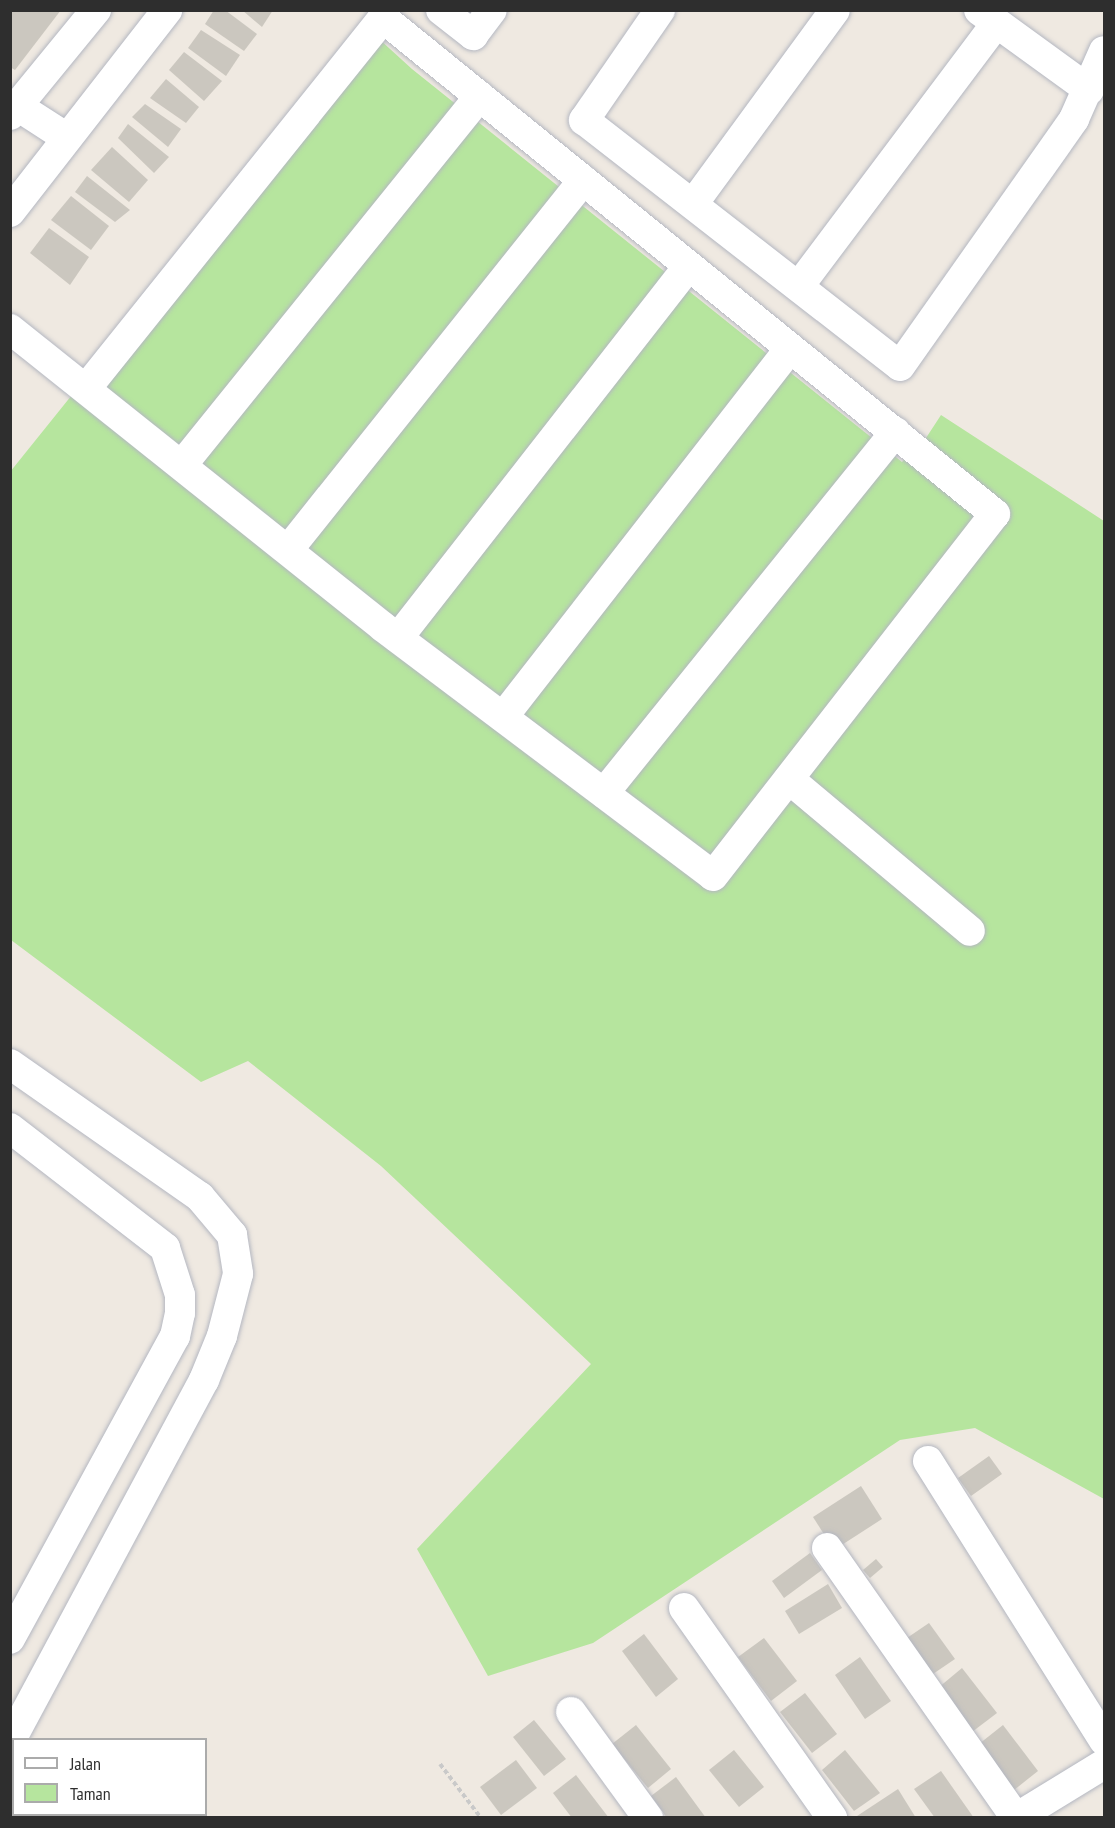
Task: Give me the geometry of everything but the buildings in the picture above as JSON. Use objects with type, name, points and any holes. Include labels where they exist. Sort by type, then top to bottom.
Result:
[{"type":"street","points":[[67,138],[15,111],[96,10]]},
{"type":"street","points":[[10,212],[167,10]]},
{"type":"street","points":[[441,10],[473,35],[492,10]]},
{"type":"street","points":[[660,10],[584,120],[900,366],[1074,118],[1089,90],[1104,51]]},
{"type":"street","points":[[693,204],[835,10]]},
{"type":"street","points":[[799,286],[988,17],[1089,90]]},
{"type":"street","points":[[10,329],[398,638],[713,876],[995,514],[383,18],[86,389]]},
{"type":"street","points":[[182,465],[480,96]]},
{"type":"street","points":[[288,550],[583,180]]},
{"type":"street","points":[[398,638],[689,266]]},
{"type":"street","points":[[503,717],[790,348]]},
{"type":"street","points":[[604,793],[895,432]]},
{"type":"street","points":[[789,779],[970,931]]},
{"type":"street","points":[[10,1064],[200,1197],[232,1234],[238,1274],[222,1336],[204,1380],[12,1738]]},
{"type":"street","points":[[10,1128],[165,1248],[180,1295],[180,1313],[175,1336],[10,1639]]},
{"type":"street","points":[[928,1461],[1104,1740]]},
{"type":"street","points":[[827,1548],[1016,1818],[1104,1764]]},
{"type":"street","points":[[684,1608],[832,1818]]},
{"type":"street","points":[[571,1712],[648,1818]]},
{"type":"path","points":[[440,1764],[481,1818]]},
{"type":"green space","points":[[367,28],[412,69],[902,462],[926,438],[941,415],[1104,521],[1104,1499],[975,1428],[900,1440],[593,1643],[488,1676],[417,1549],[591,1364],[381,1166],[248,1061],[201,1082],[11,940],[10,472]]}]
